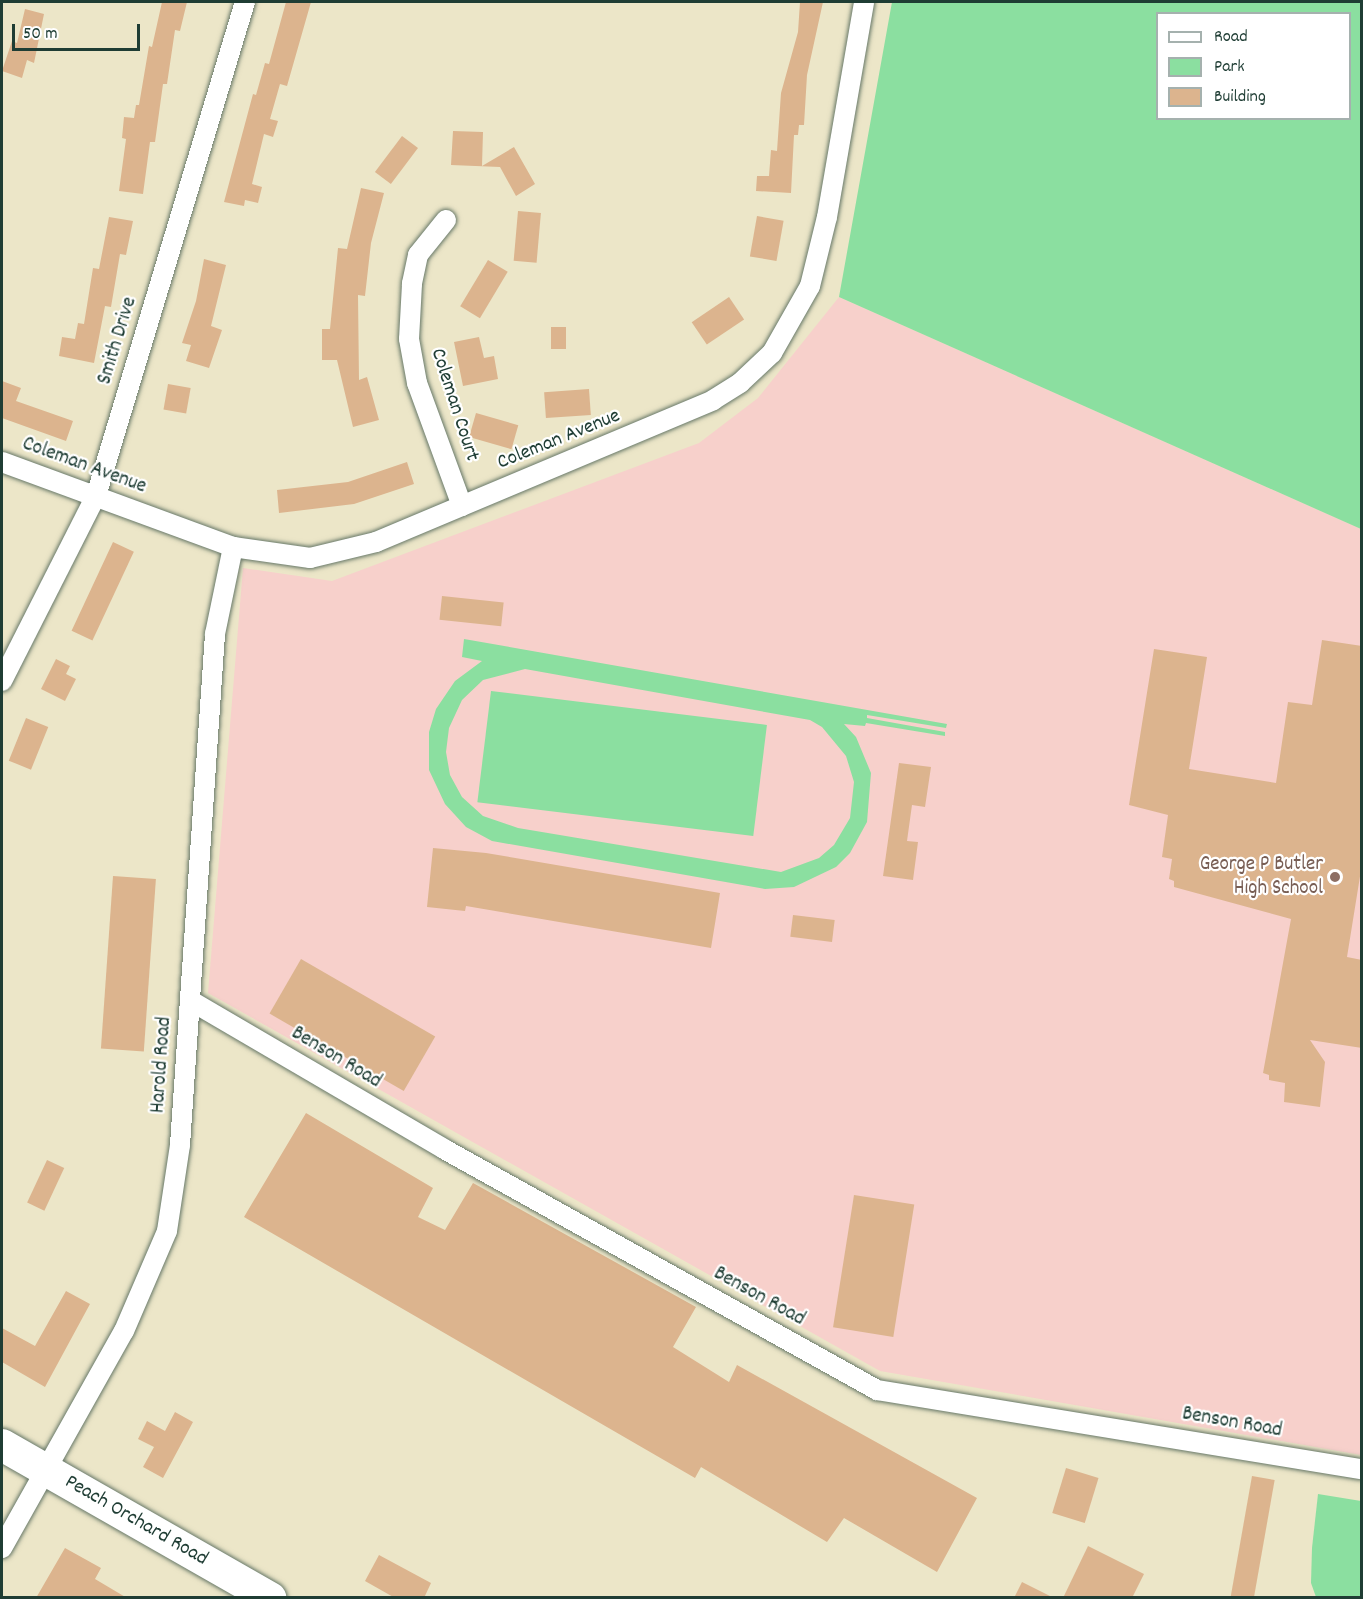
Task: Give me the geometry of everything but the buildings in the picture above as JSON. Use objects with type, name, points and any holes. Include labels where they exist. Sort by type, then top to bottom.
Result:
[{"type":"main road","name":"Peach Orchard Road","points":[[2,1445],[270,1598]]},
{"type":"street","name":"Smith Drive","points":[[2,681],[96,496],[245,2]]},
{"type":"street","name":"Coleman Avenue","points":[[2,462],[233,547],[292,557],[329,556],[376,542],[713,400],[740,383],[772,353],[798,311],[821,246],[864,2]]},
{"type":"street","name":"Coleman Court","points":[[446,220],[418,255],[411,284],[409,339],[417,383],[462,506]]},
{"type":"street","name":"Harold Road","points":[[2,1548],[124,1332],[166,1231],[177,1173],[191,1001],[214,645],[233,547]]},
{"type":"street","name":"Benson Road","points":[[191,1001],[444,1149],[877,1390],[1362,1469]]},
{"type":"shaded area","points":[[839,297],[1361,529],[1361,1455],[880,1371],[208,993],[243,568],[332,581],[699,443],[758,398]]},
{"type":"green space","points":[[892,2],[1361,2],[1361,529],[839,297]]},
{"type":"green space","points":[[464,639],[947,724],[946,728],[867,715],[867,718],[945,732],[945,736],[866,723],[865,726],[844,724],[856,737],[871,773],[867,822],[850,853],[836,867],[794,887],[765,889],[492,841],[466,827],[445,804],[429,770],[429,732],[436,709],[455,681],[482,661],[462,657]],"holes":[[[525,669],[810,720],[822,727],[846,756],[854,782],[850,818],[834,845],[819,858],[781,872],[518,828],[483,816],[462,797],[450,775],[446,752],[449,728],[462,700],[483,680]]]},
{"type":"green space","points":[[491,691],[767,725],[753,836],[477,802]]},
{"type":"green space","points":[[1318,1494],[1361,1501],[1361,1597],[1316,1597],[1311,1583]]},
{"type":"place","name":"George P Butler High School","points":[[1335,877]]}]
